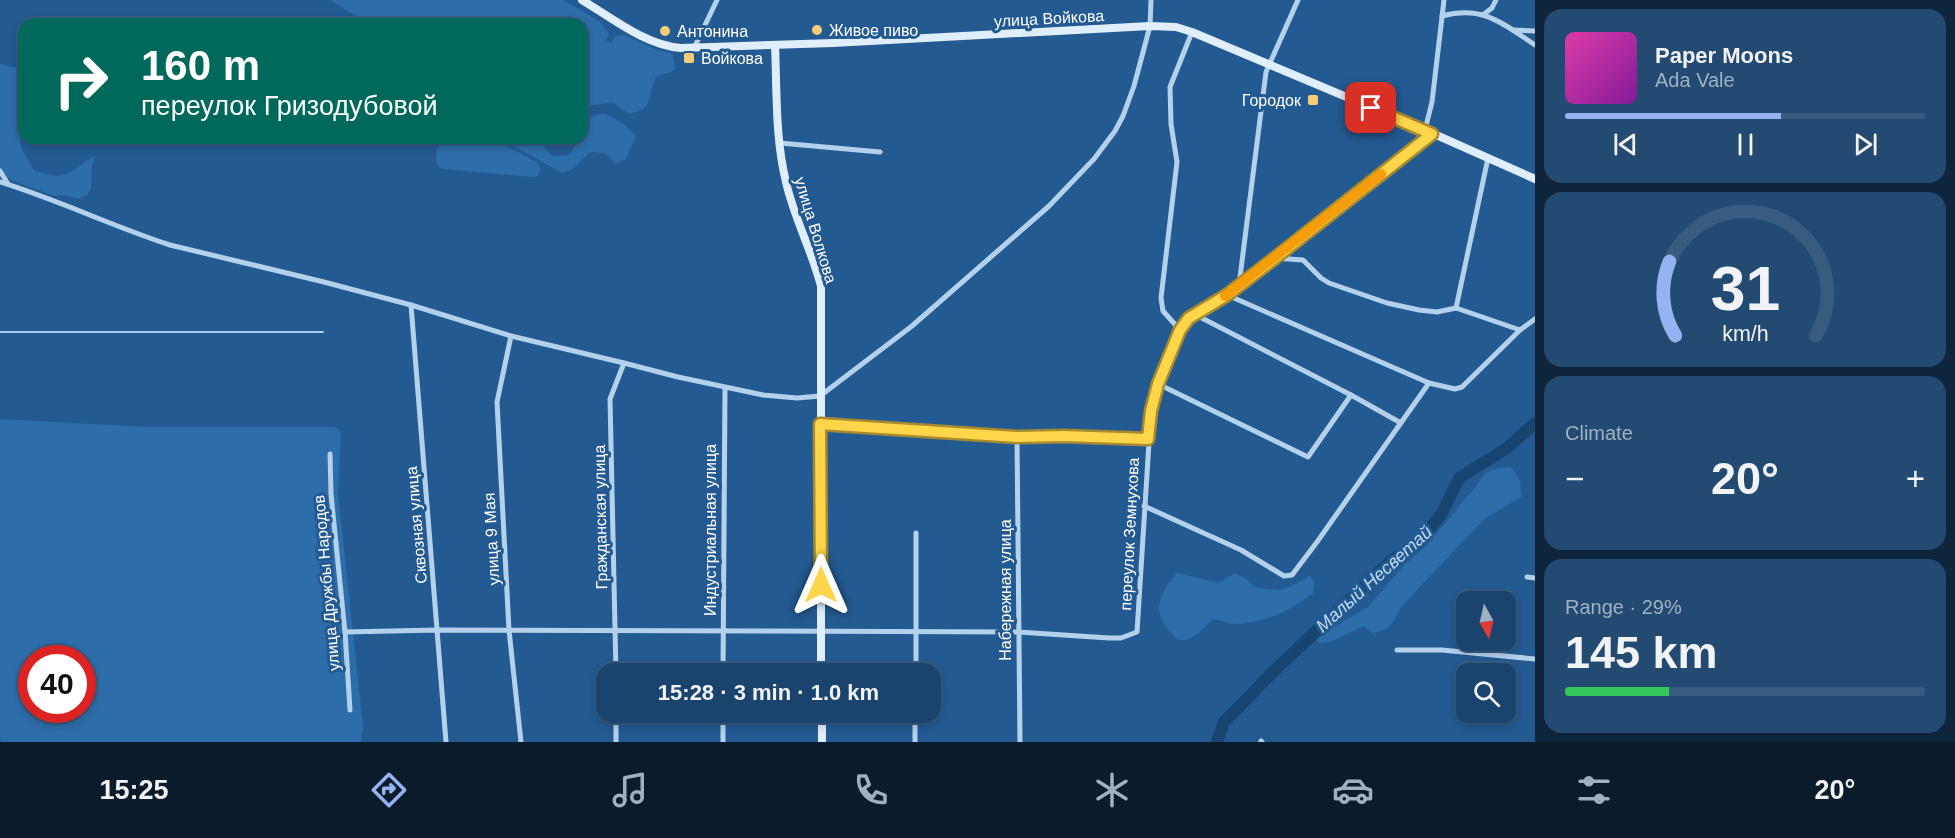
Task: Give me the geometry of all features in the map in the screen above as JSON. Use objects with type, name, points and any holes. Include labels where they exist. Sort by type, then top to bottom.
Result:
[{"type":"street","name":"улица Войкова","points":[[582,0],[643,37],[676,48],[1168,26],[1192,32],[1269,64],[1535,179]]},
{"type":"street","points":[[694,48],[717,0]]},
{"type":"street","points":[[0,182],[37,194],[136,234],[411,305],[511,336],[725,388],[781,397],[820,396],[912,326],[1049,206],[1094,159],[1115,131],[1134,86],[1150,26],[1151,0]]},
{"type":"street","points":[[1239,285],[1269,64],[1298,0]]},
{"type":"street","points":[[1428,132],[1444,0]]},
{"type":"street","points":[[1484,14],[1492,8],[1496,0]]},
{"type":"street","points":[[1442,16],[1467,12],[1484,14],[1535,45]]},
{"type":"street","points":[[1513,30],[1535,31]]},
{"type":"street","points":[[1180,330],[1163,311],[1161,298],[1177,162],[1171,124],[1170,87],[1192,32]]},
{"type":"street","name":"улица Волкова","points":[[775,45],[780,143],[786,182],[821,286],[821,663]]},
{"type":"street","name":"переулок Земнухова","points":[[1018,632],[1121,638],[1137,632],[1151,411],[1158,384],[1180,330],[1194,314],[1227,295],[1275,258],[1428,132]]},
{"type":"street","points":[[780,143],[880,152]]},
{"type":"street","points":[[1456,308],[1488,158]]},
{"type":"street","points":[[0,171],[8,184]]},
{"type":"street","points":[[1275,258],[1303,260],[1329,283],[1387,303],[1428,311],[1456,308],[1520,330]]},
{"type":"street","points":[[1227,295],[1429,383],[1455,389],[1468,383],[1520,330],[1535,319]]},
{"type":"street","name":"Сквозная улица","points":[[411,305],[446,742]]},
{"type":"street","points":[[1194,314],[1401,423]]},
{"type":"street","name":"улица 9 Мая","points":[[511,336],[497,402],[508,630],[521,742]]},
{"type":"street","name":"Гражданская улица","points":[[616,663],[610,399],[624,363]]},
{"type":"street","points":[[1144,506],[1240,550],[1287,576],[1295,572],[1429,383]]},
{"type":"street","points":[[1158,384],[1308,457],[1351,395]]},
{"type":"street","name":"Индустриальная улица","points":[[723,663],[725,388]]},
{"type":"street","points":[[820,424],[1017,437],[1148,439]]},
{"type":"street","name":"Набережная улица","points":[[1017,437],[1020,742]]},
{"type":"street","name":"улица Дружбы Народов","points":[[330,454],[331,494],[345,632],[350,710]]},
{"type":"street","points":[[915,663],[916,533]]},
{"type":"street","points":[[1527,577],[1535,578]]},
{"type":"street","points":[[345,632],[438,630],[1018,632]]},
{"type":"street","points":[[1396,650],[1442,650],[1535,659]]},
{"type":"street","points":[[616,723],[616,742]]},
{"type":"street","points":[[723,723],[723,742]]},
{"type":"street","points":[[822,723],[822,742]]},
{"type":"street","points":[[915,723],[915,742]]},
{"type":"shaded area","points":[[330,0],[563,0],[599,21],[609,34],[606,40],[611,43],[615,36],[624,35],[657,50],[671,53],[675,69],[657,76],[649,101],[642,110],[627,113],[613,102],[588,106],[588,18],[358,18]]},
{"type":"shaded area","points":[[0,64],[18,68],[18,144],[21,144],[22,150],[34,170],[53,175],[66,174],[93,156],[95,157],[92,165],[91,189],[87,195],[79,199],[63,195],[54,196],[11,180],[0,167]]},
{"type":"shaded area","points":[[605,114],[614,118],[636,136],[626,159],[616,164],[605,153],[590,152],[573,169],[562,173],[510,144],[542,144],[552,156],[568,155],[576,144],[588,144],[588,119],[594,115]]},
{"type":"shaded area","points":[[442,144],[503,144],[535,161],[540,171],[538,176],[534,177],[443,169],[437,165],[436,150]]},
{"type":"shaded area","points":[[0,419],[147,427],[335,427],[341,431],[338,494],[363,726],[361,742],[2,742],[0,739]]},
{"type":"shaded area","points":[[1511,467],[1520,481],[1521,497],[1484,519],[1401,607],[1391,625],[1372,633],[1364,626],[1330,642],[1318,643],[1317,639],[1326,632],[1368,607],[1404,565],[1428,544],[1485,474],[1494,469]]},
{"type":"shaded area","points":[[1177,573],[1219,583],[1235,573],[1245,578],[1255,588],[1280,590],[1309,576],[1314,581],[1313,593],[1286,610],[1267,618],[1236,624],[1213,619],[1189,639],[1178,640],[1164,623],[1159,607],[1164,591]]},
{"type":"waterway","points":[[0,332],[323,332]]},
{"type":"waterway","name":"Малый Несветай","points":[[1217,742],[1224,722],[1277,668],[1390,562],[1420,541],[1442,513],[1459,478],[1507,448],[1535,423]]},
{"type":"slow traffic","points":[[1225,296],[1381,174]]},
{"type":"place","name":"Живое пиво","points":[[817,30]]},
{"type":"place","name":"Антонина","points":[[665,31]]},
{"type":"place","name":"Войкова","points":[[689,58]]},
{"type":"place","name":"Городок","points":[[1313,100]]},
{"type":"route","points":[[821,585],[820,424],[1017,437],[1148,439],[1151,411],[1158,384],[1180,330],[1189,318],[1227,295],[1432,134],[1371,108]]}]
